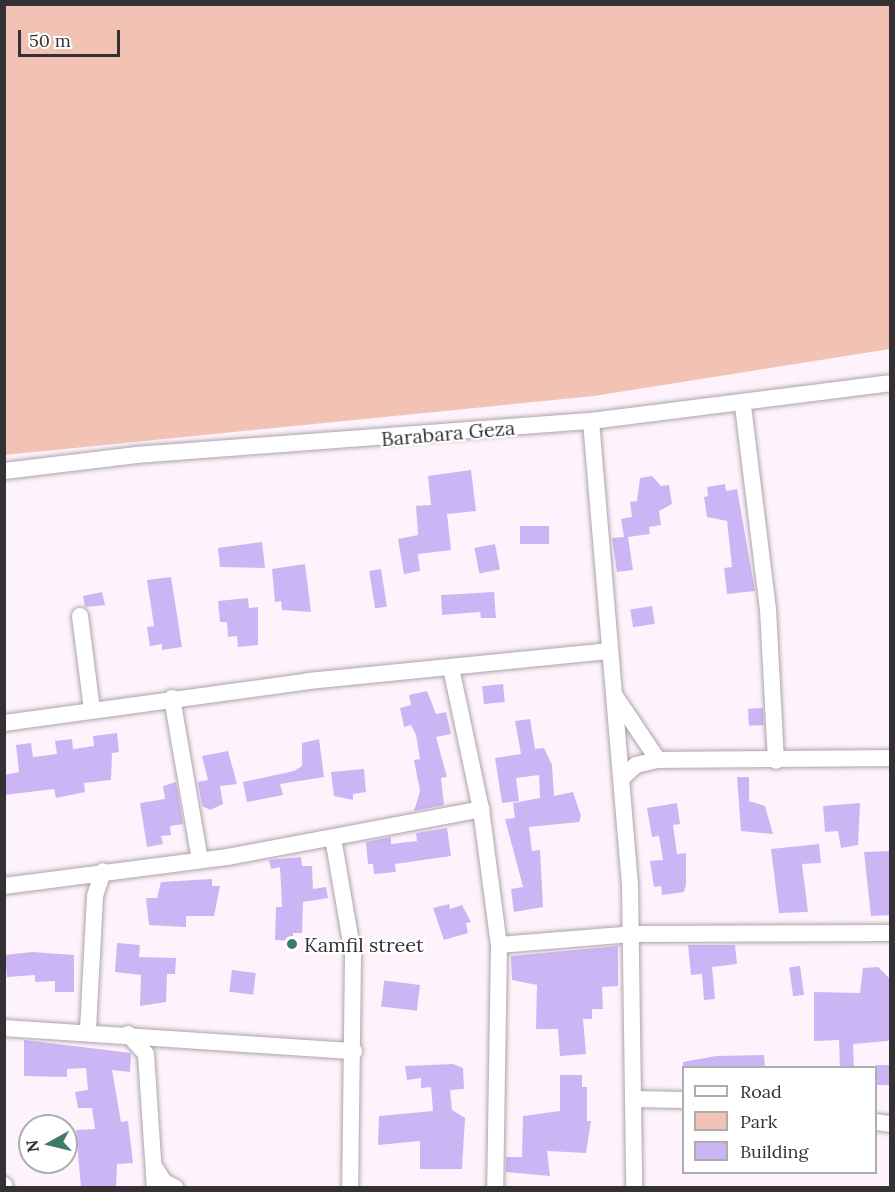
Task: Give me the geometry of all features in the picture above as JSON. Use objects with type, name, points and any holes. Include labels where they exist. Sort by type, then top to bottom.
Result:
[{"type":"street","name":"Barabara Geza","points":[[4,471],[136,455],[591,421],[743,406],[891,383]]},
{"type":"street","points":[[743,406],[768,609],[776,761]]},
{"type":"street","points":[[591,421],[607,651],[621,779],[632,934],[634,1188]]},
{"type":"street","points":[[80,616],[92,710]]},
{"type":"street","points":[[4,723],[172,698],[607,651]]},
{"type":"street","points":[[451,668],[481,809],[499,945],[495,1188]]},
{"type":"street","points":[[612,690],[658,760]]},
{"type":"street","points":[[172,698],[200,860]]},
{"type":"street","points":[[621,779],[636,765],[658,760],[776,761],[891,758]]},
{"type":"street","points":[[4,886],[103,871],[200,860],[333,838],[481,809]]},
{"type":"street","points":[[333,838],[353,954],[354,1051],[350,1188]]},
{"type":"street","points":[[88,1030],[95,897],[103,871]]},
{"type":"street","points":[[499,945],[632,934],[891,933]]},
{"type":"street","points":[[4,1028],[88,1030],[354,1051]]},
{"type":"street","points":[[128,1034],[146,1054],[155,1188]]},
{"type":"street","points":[[146,1054],[162,1036]]},
{"type":"street","points":[[633,1099],[682,1100]]},
{"type":"street","points":[[154,1166],[164,1182],[176,1188]]},
{"type":"green space","points":[[4,5],[890,5],[890,349],[594,396],[5,455]]},
{"type":"building","points":[[471,470],[476,511],[447,514],[451,550],[418,554],[420,571],[404,574],[398,539],[418,535],[416,506],[431,505],[428,476]]},
{"type":"building","points":[[652,476],[661,486],[669,485],[672,504],[659,511],[661,525],[649,527],[650,534],[628,537],[633,570],[617,572],[612,538],[624,537],[621,519],[632,517],[630,502],[637,501],[640,478]]},
{"type":"building","points":[[725,484],[726,491],[737,489],[755,591],[727,594],[724,568],[732,567],[727,521],[707,517],[704,497],[708,496],[707,487]]},
{"type":"building","points":[[520,526],[549,526],[549,544],[520,544]]},
{"type":"building","points":[[262,542],[265,568],[220,567],[218,548]]},
{"type":"building","points":[[495,544],[500,570],[479,574],[474,548]]},
{"type":"building","points":[[305,564],[311,612],[282,610],[281,601],[275,602],[272,569]]},
{"type":"building","points":[[381,569],[387,607],[375,608],[369,571]]},
{"type":"building","points":[[171,577],[182,647],[162,650],[162,644],[150,646],[147,627],[154,626],[147,580]]},
{"type":"building","points":[[102,592],[105,605],[85,607],[83,596]]},
{"type":"building","points":[[494,592],[496,618],[481,618],[480,612],[442,615],[441,595]]},
{"type":"building","points":[[248,598],[249,608],[258,607],[258,645],[238,647],[237,636],[228,637],[227,622],[220,622],[218,601]]},
{"type":"building","points":[[652,606],[655,624],[633,627],[630,609]]},
{"type":"building","points":[[503,684],[505,702],[484,704],[482,686]]},
{"type":"building","points":[[427,691],[436,714],[446,712],[451,734],[436,737],[447,777],[441,778],[444,805],[414,811],[420,791],[414,760],[420,759],[416,735],[411,725],[404,727],[400,708],[411,705],[409,695]]},
{"type":"building","points":[[763,708],[764,725],[749,726],[748,709]]},
{"type":"building","points":[[530,719],[535,749],[544,748],[552,765],[554,796],[573,792],[581,816],[579,822],[529,827],[532,851],[540,850],[543,907],[514,912],[511,889],[523,887],[505,819],[515,818],[513,803],[540,798],[539,775],[516,778],[519,801],[502,803],[495,758],[521,754],[515,721]]},
{"type":"building","points":[[117,733],[119,752],[112,753],[111,780],[84,783],[85,792],[56,798],[54,789],[4,795],[4,775],[19,772],[16,745],[31,743],[33,757],[57,754],[55,741],[72,739],[73,749],[94,746],[93,736]]},
{"type":"building","points":[[319,739],[324,777],[280,784],[283,795],[247,802],[243,782],[294,771],[302,766],[302,743]]},
{"type":"building","points":[[228,751],[237,784],[220,786],[223,804],[210,810],[202,806],[198,782],[208,780],[202,756]]},
{"type":"building","points":[[364,769],[366,792],[353,794],[353,800],[334,796],[331,772]]},
{"type":"building","points":[[737,777],[749,777],[749,801],[765,806],[773,834],[741,831]]},
{"type":"building","points":[[176,782],[183,824],[170,826],[171,835],[161,836],[163,844],[147,847],[140,803],[165,799],[163,786]]},
{"type":"building","points":[[677,803],[680,824],[673,825],[677,854],[686,853],[686,884],[684,892],[662,895],[661,886],[654,887],[650,861],[663,860],[659,836],[652,837],[647,808]]},
{"type":"building","points":[[860,803],[858,845],[841,848],[838,831],[825,832],[823,806]]},
{"type":"building","points":[[447,828],[451,856],[395,864],[396,872],[374,874],[373,864],[368,864],[366,842],[391,837],[391,844],[417,841],[416,833]]},
{"type":"building","points":[[819,844],[821,863],[802,864],[808,912],[779,913],[771,849]]},
{"type":"building","points":[[891,851],[891,915],[871,916],[864,852]]},
{"type":"building","points":[[301,857],[302,866],[312,866],[313,889],[326,887],[328,898],[303,902],[302,933],[293,933],[293,941],[275,940],[276,907],[282,907],[280,867],[271,869],[269,860]]},
{"type":"building","points":[[212,879],[212,886],[220,886],[214,916],[186,916],[186,927],[149,925],[146,898],[157,898],[161,882]]},
{"type":"building","points":[[449,904],[450,909],[462,905],[471,922],[466,923],[468,933],[444,940],[433,908]]},
{"type":"building","points":[[117,943],[140,945],[139,957],[176,958],[175,974],[167,974],[166,1002],[140,1006],[141,975],[115,972]]},
{"type":"building","points":[[688,945],[735,945],[737,964],[712,967],[715,999],[704,1000],[702,974],[691,975]]},
{"type":"building","points":[[618,946],[618,986],[602,987],[603,1009],[592,1009],[592,1019],[583,1019],[586,1054],[560,1056],[558,1029],[536,1029],[537,985],[512,980],[511,956]]},
{"type":"building","points":[[32,952],[74,955],[74,992],[55,992],[55,981],[35,982],[35,975],[7,977],[5,955]]},
{"type":"building","points":[[800,966],[804,995],[793,996],[789,968]]},
{"type":"building","points":[[878,967],[891,980],[891,1036],[888,1041],[853,1044],[854,1066],[840,1066],[839,1040],[814,1041],[814,992],[860,993],[863,968]]},
{"type":"building","points":[[232,970],[256,973],[253,995],[229,992]]},
{"type":"building","points":[[384,981],[420,985],[417,1011],[381,1006]]},
{"type":"building","points":[[24,1040],[131,1053],[130,1072],[112,1070],[121,1122],[128,1121],[133,1163],[117,1164],[116,1188],[81,1188],[78,1130],[95,1129],[92,1108],[78,1108],[75,1092],[88,1090],[86,1068],[67,1069],[67,1077],[24,1076]]},
{"type":"building","points":[[764,1055],[765,1066],[683,1066],[683,1062],[716,1056]]},
{"type":"building","points":[[453,1064],[463,1068],[464,1089],[450,1090],[452,1110],[465,1118],[462,1169],[420,1169],[420,1141],[378,1145],[379,1116],[433,1111],[431,1087],[421,1088],[421,1078],[407,1080],[405,1066]]},
{"type":"building","points":[[876,1065],[890,1065],[890,1085],[877,1085]]},
{"type":"building","points":[[560,1075],[582,1075],[582,1087],[587,1087],[587,1121],[591,1121],[586,1153],[547,1151],[550,1176],[506,1172],[506,1157],[522,1157],[523,1116],[560,1111]]},
{"type":"place","name":"Kamfil street","points":[[292,944]]}]
